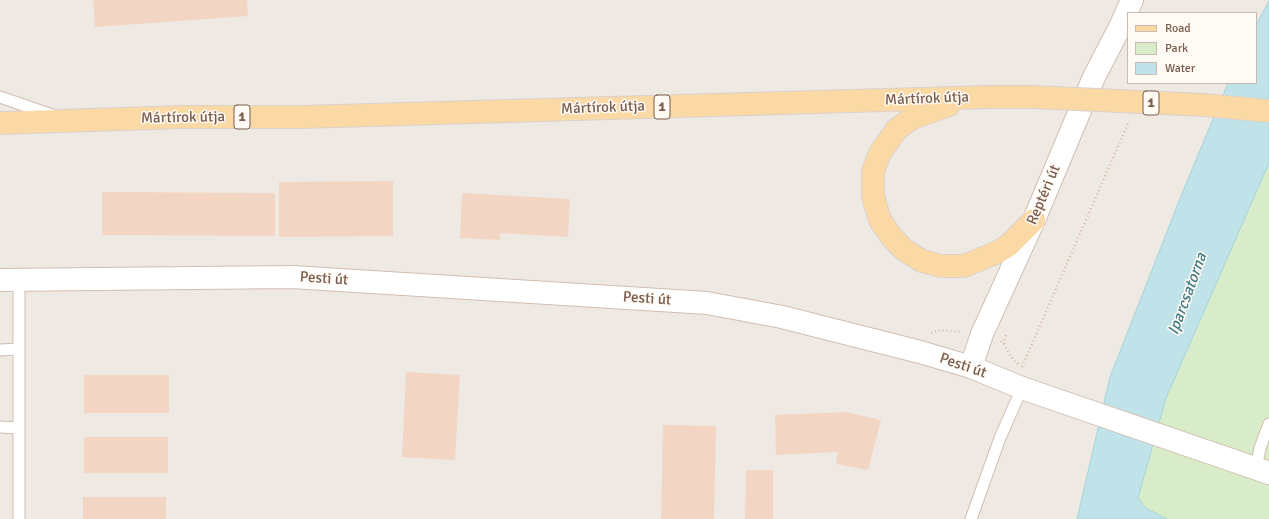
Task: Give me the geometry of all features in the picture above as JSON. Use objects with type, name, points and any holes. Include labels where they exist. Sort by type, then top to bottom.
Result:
[{"type":"main road","points":[[988,97],[954,104],[912,118],[896,130],[880,153],[873,171],[872,197],[880,220],[891,236],[903,249],[922,261],[941,266],[964,266],[1004,249],[1034,220]]},
{"type":"main road","name":"Mártírok útja","points":[[3,122],[302,117],[988,97],[1033,97],[1205,105],[1269,111]]},
{"type":"street","name":"Reptéri út","points":[[1128,12],[1132,0]]},
{"type":"street","name":"Reptéri út","points":[[1130,12],[1138,0]]},
{"type":"street","name":"Reptéri út","points":[[972,367],[982,334],[1034,220],[1094,77],[1126,18]]},
{"type":"street","name":"Pesti út","points":[[10,280],[292,277],[707,303],[782,317],[920,352],[972,367],[1022,388],[1263,471]]},
{"type":"lane","points":[[0,97],[66,120]]},
{"type":"lane","points":[[10,280],[19,349],[19,519]]},
{"type":"lane","points":[[0,350],[19,349]]},
{"type":"lane","points":[[971,519],[1000,438],[1022,388]]},
{"type":"lane","points":[[1263,471],[1260,448],[1269,424]]},
{"type":"lane","points":[[0,427],[19,428]]},
{"type":"path","points":[[1022,366],[1129,120]]},
{"type":"shaded area","points":[[0,0],[1269,0],[1257,23],[1257,12],[1127,12],[1127,84],[1228,84],[1183,191],[1110,377],[1077,519],[0,519]]},
{"type":"green space","points":[[1269,163],[1269,519],[1167,519],[1146,508],[1138,498],[1166,398]]},
{"type":"water","name":"Iparcsatorna","points":[[1269,1],[1269,163],[1166,398],[1138,498],[1146,508],[1167,519],[1077,519],[1110,377],[1183,191],[1228,84],[1257,84],[1257,23]]},
{"type":"building","points":[[93,0],[247,0],[248,16],[95,27]]},
{"type":"building","points":[[393,181],[393,236],[279,237],[279,182]]},
{"type":"building","points":[[102,192],[275,193],[275,236],[102,235]]},
{"type":"building","points":[[462,193],[570,199],[568,237],[500,233],[500,240],[460,238]]},
{"type":"building","points":[[406,372],[460,375],[455,460],[402,457]]},
{"type":"building","points":[[84,375],[169,375],[169,413],[84,413]]},
{"type":"building","points":[[846,412],[881,420],[868,470],[836,464],[838,452],[776,455],[775,415]]},
{"type":"building","points":[[663,425],[716,426],[714,519],[661,519]]},
{"type":"building","points":[[84,437],[168,437],[168,473],[84,473]]},
{"type":"building","points":[[746,470],[773,470],[773,519],[745,519]]},
{"type":"building","points":[[83,497],[166,497],[166,519],[83,519]]}]
